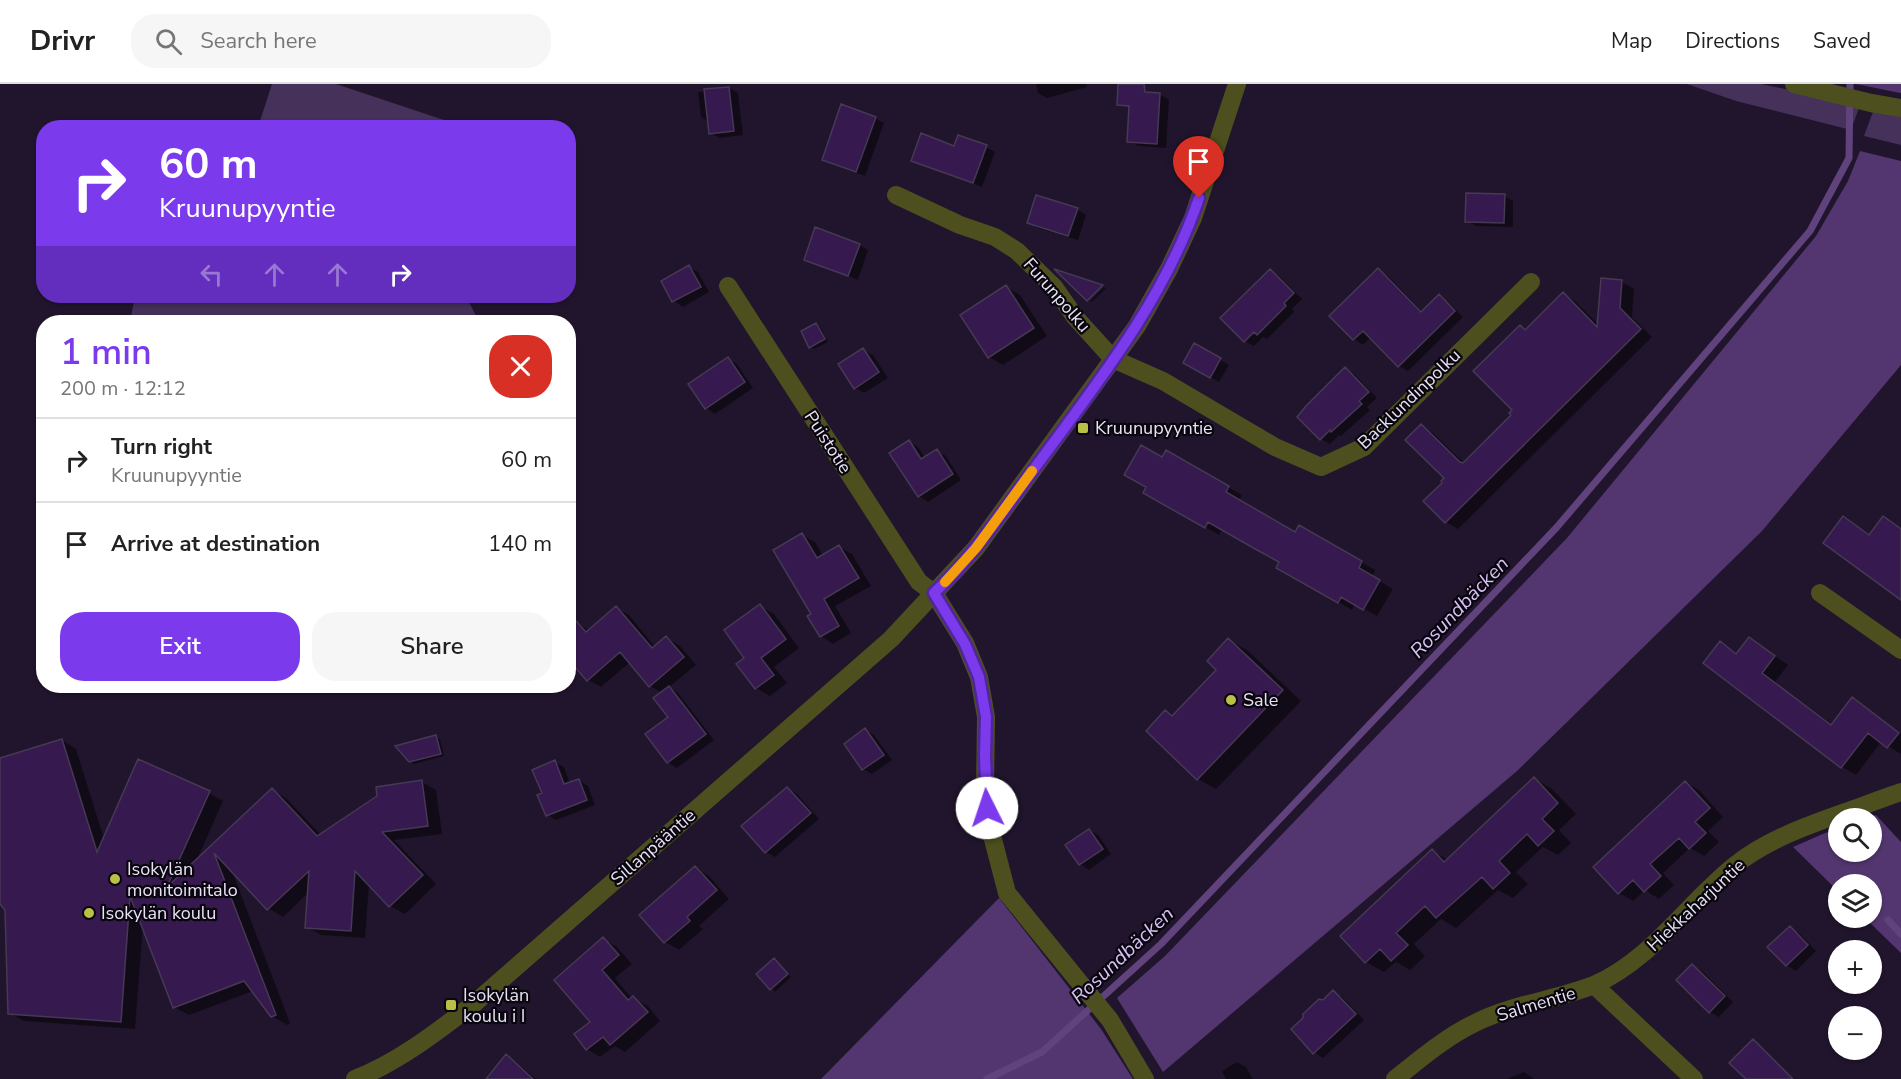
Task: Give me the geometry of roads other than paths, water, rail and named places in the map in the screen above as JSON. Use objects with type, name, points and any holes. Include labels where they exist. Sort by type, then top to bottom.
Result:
[{"type":"street","points":[[1145,1079],[1110,1020],[1007,893],[989,824],[985,787],[986,717],[979,677],[965,644],[934,593],[976,548],[1137,326],[1169,269],[1193,218],[1238,84]]},
{"type":"street","points":[[1799,86],[1901,108]]},
{"type":"street","name":"Furunpolku","points":[[896,195],[960,225],[995,237],[1017,251],[1054,287],[1075,317],[1113,359]]},
{"type":"street","name":"Backlundinpolku","points":[[1113,359],[1162,381],[1275,447],[1321,467],[1364,447],[1531,282]]},
{"type":"street","name":"Puistotie","points":[[728,286],[919,582],[934,593]]},
{"type":"street","points":[[1820,592],[1901,650]]},
{"type":"street","name":"Sillanpääntie","points":[[355,1079],[402,1055],[476,1002],[891,639],[934,593]]},
{"type":"street","name":"Hiekkaharjuntie","points":[[1594,985],[1622,971],[1640,957],[1664,936],[1715,883],[1756,851],[1812,823],[1901,792]]},
{"type":"street","name":"Salmentie","points":[[1395,1079],[1427,1054],[1475,1023],[1530,1003],[1577,992],[1594,985],[1694,1079]]},
{"type":"waterway","name":"Rosundbäcken","points":[[987,1079],[1042,1052],[1161,944],[1557,527],[1810,231],[1849,158],[1850,84]]},
{"type":"waterway","points":[[1888,920],[1901,934]]},
{"type":"place","name":"Kruunupyyntie","points":[[1083,428]]},
{"type":"place","name":"Sale","points":[[1231,700]]},
{"type":"place","name":"Isokylän monitoimitalo","points":[[115,879]]},
{"type":"place","name":"Isokylän koulu","points":[[89,913]]},
{"type":"place","name":"Isokylän koulu i I","points":[[451,1005]]}]
